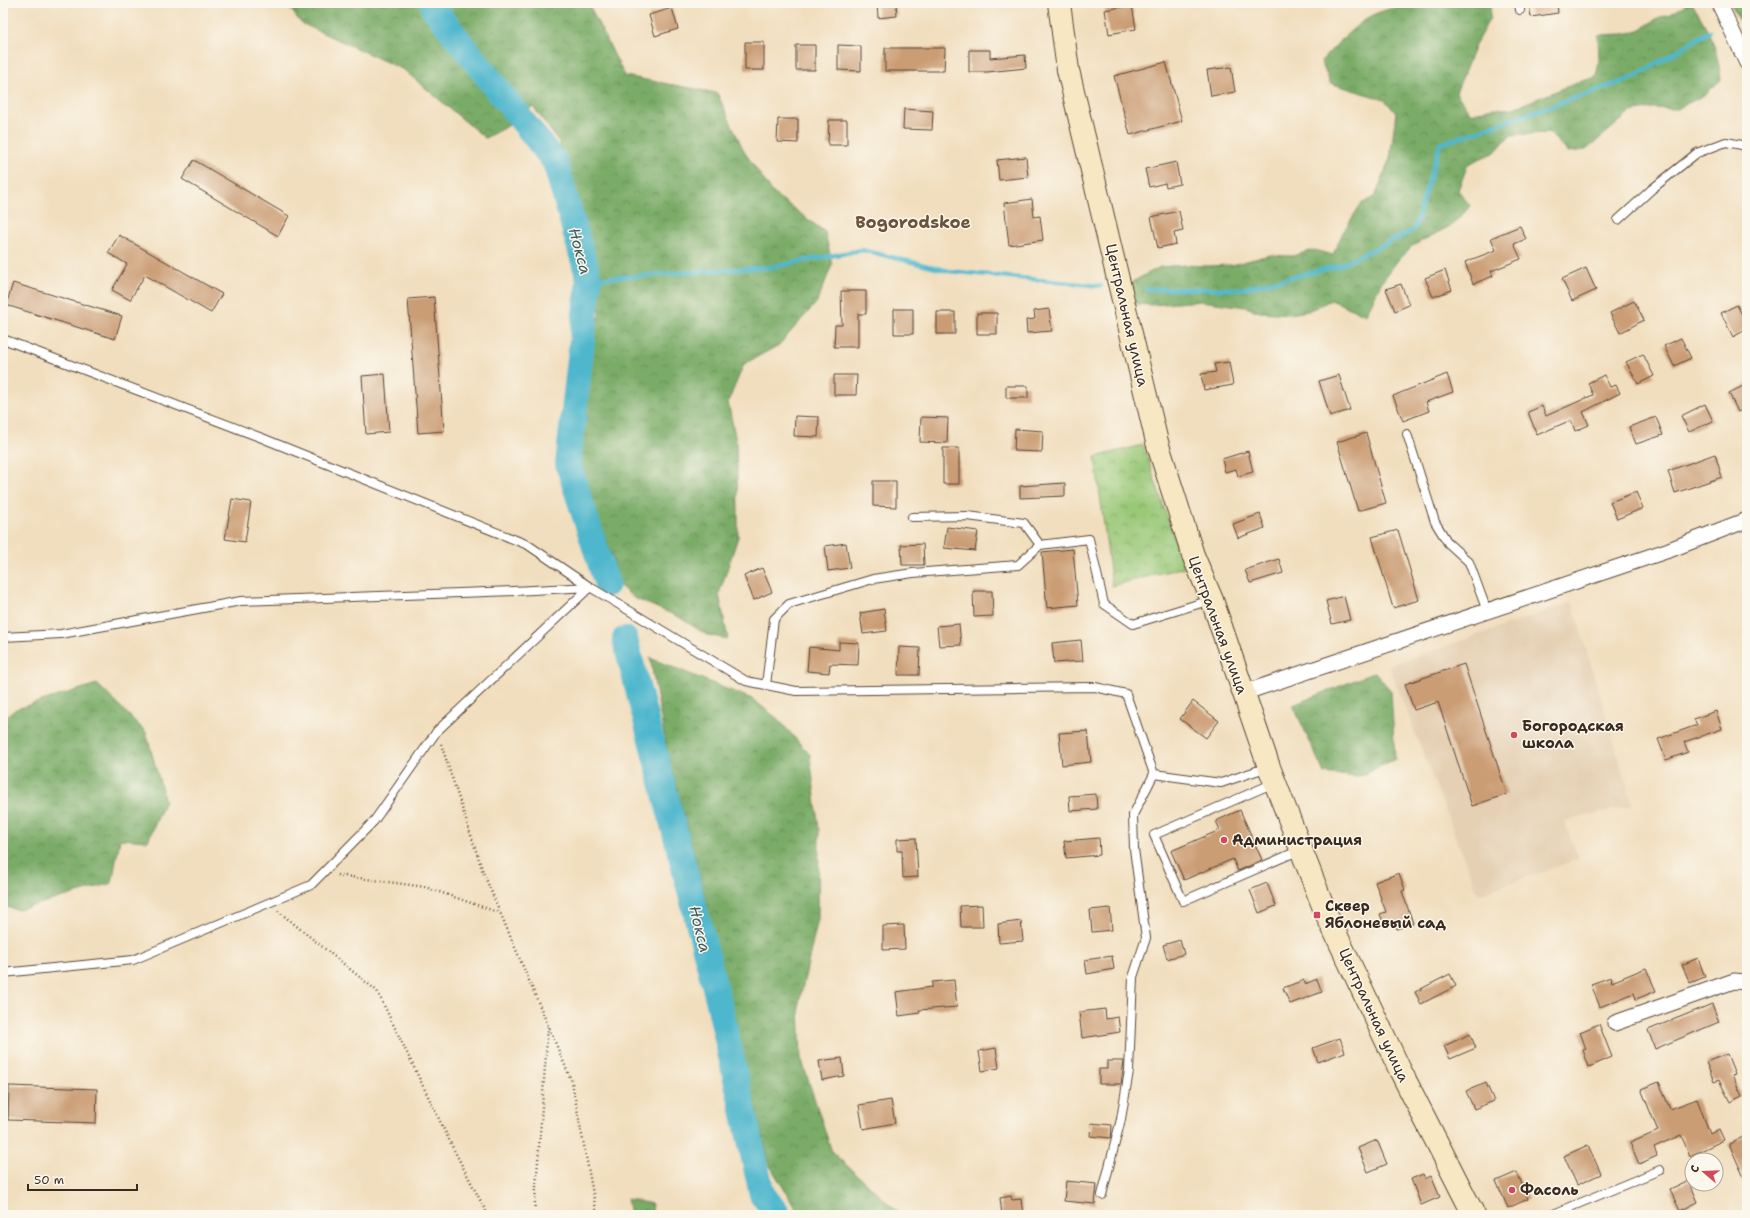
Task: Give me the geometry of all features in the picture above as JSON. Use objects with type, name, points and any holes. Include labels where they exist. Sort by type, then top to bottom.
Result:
[{"type":"street","name":"Центральная улица","points":[[1059,3],[1068,70],[1157,442],[1193,555],[1212,600],[1272,775],[1325,911],[1396,1063],[1474,1215]]},
{"type":"street","points":[[1719,3],[1747,63]]},
{"type":"street","points":[[1243,693],[1669,550],[1747,520]]},
{"type":"street","points":[[1615,1023],[1734,981],[1747,982]]},
{"type":"lane","points":[[1618,220],[1652,189],[1697,153],[1726,142],[1747,146]]},
{"type":"lane","points":[[3,339],[262,438],[528,545],[590,587],[746,681],[796,690],[1095,687],[1126,694],[1154,774],[1133,815],[1134,850],[1146,938],[1133,977],[1129,1071],[1122,1112],[1102,1195]]},
{"type":"lane","points":[[1407,434],[1435,522],[1448,543],[1469,562],[1486,611]]},
{"type":"lane","points":[[912,517],[967,516],[1024,523],[1040,545]]},
{"type":"lane","points":[[766,685],[774,619],[789,604],[873,579],[913,573],[1018,565],[1040,545],[1089,539],[1104,604],[1133,624],[1212,600]]},
{"type":"lane","points":[[3,637],[61,634],[241,601],[590,587]]},
{"type":"lane","points":[[3,973],[133,960],[310,885],[374,821],[437,731],[590,587]]},
{"type":"lane","points":[[1154,774],[1221,783],[1272,775]]},
{"type":"lane","points":[[1272,775],[1154,835],[1183,901],[1301,850]]},
{"type":"lane","points":[[1551,1215],[1660,1170]]},
{"type":"path","points":[[437,731],[483,872],[572,1082],[597,1215]]},
{"type":"path","points":[[323,873],[425,886],[500,913]]},
{"type":"path","points":[[269,903],[377,991],[454,1150],[488,1215]]},
{"type":"path","points":[[534,1215],[548,1025]]},
{"type":"shaded area","name":"Богородская школа","points":[[1572,602],[1633,805],[1564,821],[1579,859],[1478,894],[1389,666]]},
{"type":"green space","points":[[286,3],[588,3],[625,76],[717,93],[745,153],[773,193],[825,232],[832,265],[817,302],[779,345],[744,364],[728,402],[736,441],[738,537],[719,594],[728,639],[707,635],[679,617],[634,598],[619,585],[613,559],[580,468],[582,417],[590,339],[600,314],[590,265],[559,142],[533,106],[513,123],[485,138],[404,70],[301,23]]},
{"type":"green space","points":[[1420,3],[1491,3],[1490,18],[1476,43],[1456,93],[1471,114],[1493,108],[1511,109],[1579,82],[1596,77],[1599,61],[1598,35],[1623,34],[1638,31],[1658,18],[1670,14],[1690,3],[1692,3],[1698,13],[1712,40],[1721,80],[1704,95],[1677,109],[1652,108],[1631,112],[1586,150],[1568,152],[1549,133],[1510,135],[1495,152],[1468,164],[1458,190],[1470,206],[1454,224],[1412,246],[1398,260],[1381,283],[1366,315],[1331,300],[1308,311],[1289,314],[1260,312],[1246,307],[1201,301],[1152,305],[1135,304],[1132,282],[1160,267],[1185,265],[1232,265],[1269,255],[1292,256],[1314,250],[1333,255],[1342,234],[1361,204],[1375,197],[1390,158],[1396,113],[1385,100],[1330,83],[1321,61],[1346,36],[1375,14],[1397,7]]},
{"type":"green space","points":[[1731,3],[1747,3],[1747,37]]},
{"type":"green space","points":[[1143,445],[1184,567],[1112,586],[1095,457]]},
{"type":"green space","points":[[650,658],[752,699],[778,719],[810,755],[819,830],[818,919],[799,1003],[801,1058],[832,1152],[901,1215],[800,1215],[770,1166],[725,987],[702,885],[667,751]]},
{"type":"green space","points":[[1375,672],[1391,691],[1395,759],[1358,777],[1324,773],[1293,705]]},
{"type":"green space","points":[[97,684],[146,732],[165,801],[148,841],[120,839],[112,883],[18,910],[3,906],[3,719],[16,709]]},
{"type":"green space","points":[[627,1199],[652,1204],[653,1215],[630,1215]]},
{"type":"building","points":[[877,3],[896,3],[897,16],[878,18]]},
{"type":"building","points":[[1529,3],[1557,3],[1558,13],[1531,17]]},
{"type":"building","points":[[1132,5],[1136,29],[1109,34],[1105,10]]},
{"type":"building","points":[[672,8],[678,29],[655,36],[649,15]]},
{"type":"building","points":[[745,42],[764,42],[764,70],[745,70]]},
{"type":"building","points":[[796,45],[815,45],[815,70],[796,70]]},
{"type":"building","points":[[838,45],[861,46],[861,71],[838,70]]},
{"type":"building","points":[[885,48],[945,48],[944,71],[885,71]]},
{"type":"building","points":[[969,50],[990,50],[990,58],[1025,55],[1026,68],[987,72],[969,72]]},
{"type":"building","points":[[1166,62],[1182,121],[1130,135],[1114,76]]},
{"type":"building","points":[[1231,67],[1235,92],[1211,96],[1207,70]]},
{"type":"building","points":[[904,109],[933,111],[932,130],[903,129]]},
{"type":"building","points":[[778,119],[798,119],[798,143],[777,142]]},
{"type":"building","points":[[829,120],[847,120],[847,145],[828,145]]},
{"type":"building","points":[[1026,157],[1028,177],[999,180],[997,160]]},
{"type":"building","points":[[194,160],[289,216],[278,236],[182,179]]},
{"type":"building","points":[[1176,162],[1180,184],[1166,187],[1165,183],[1149,187],[1145,169]]},
{"type":"building","points":[[1032,199],[1034,217],[1040,216],[1043,240],[1009,245],[1004,203]]},
{"type":"building","points":[[1179,211],[1183,231],[1174,233],[1176,244],[1158,248],[1151,217]]},
{"type":"building","points":[[1520,226],[1526,239],[1514,244],[1521,259],[1491,271],[1493,276],[1473,284],[1465,262],[1496,250],[1491,238]]},
{"type":"building","points":[[119,235],[222,294],[211,313],[145,275],[130,300],[112,290],[127,264],[108,253]]},
{"type":"building","points":[[1586,268],[1596,290],[1572,301],[1562,279]]},
{"type":"building","points":[[1445,270],[1452,290],[1433,297],[1425,278]]},
{"type":"building","points":[[13,283],[122,316],[115,339],[6,305]]},
{"type":"building","points":[[1401,284],[1409,305],[1395,311],[1386,289]]},
{"type":"building","points":[[841,291],[866,291],[866,314],[858,314],[858,347],[834,347],[835,325],[842,325]]},
{"type":"building","points":[[434,297],[444,431],[418,433],[408,299]]},
{"type":"building","points":[[1634,301],[1644,320],[1620,333],[1610,313]]},
{"type":"building","points":[[1737,305],[1747,324],[1747,329],[1733,337],[1721,313]]},
{"type":"building","points":[[894,309],[913,309],[913,334],[894,334]]},
{"type":"building","points":[[1049,309],[1052,331],[1027,333],[1026,320],[1035,319],[1034,311]]},
{"type":"building","points":[[937,312],[955,312],[955,334],[937,334]]},
{"type":"building","points":[[977,313],[997,313],[997,334],[977,334]]},
{"type":"building","points":[[1681,338],[1691,358],[1674,366],[1664,346]]},
{"type":"building","points":[[1643,354],[1654,376],[1638,384],[1626,362]]},
{"type":"building","points":[[1229,362],[1233,385],[1204,390],[1201,374],[1216,372],[1214,364]]},
{"type":"building","points":[[385,374],[389,432],[366,434],[362,376]]},
{"type":"building","points":[[1447,374],[1453,392],[1426,402],[1429,411],[1403,421],[1393,396]]},
{"type":"building","points":[[834,375],[857,375],[856,395],[834,395]]},
{"type":"building","points":[[1339,375],[1350,410],[1330,416],[1319,381]]},
{"type":"building","points":[[1604,375],[1610,387],[1616,385],[1620,393],[1583,412],[1589,425],[1575,431],[1571,420],[1537,435],[1528,412],[1542,406],[1546,416],[1593,395],[1588,383]]},
{"type":"building","points":[[1747,384],[1747,407],[1738,412],[1729,393]]},
{"type":"building","points":[[1006,386],[1028,386],[1028,398],[1006,398]]},
{"type":"building","points":[[1705,404],[1713,421],[1689,432],[1681,416]]},
{"type":"building","points":[[795,416],[819,417],[818,437],[794,436]]},
{"type":"building","points":[[921,417],[948,418],[947,443],[920,442]]},
{"type":"building","points":[[1656,417],[1663,435],[1636,444],[1629,427]]},
{"type":"building","points":[[1015,429],[1043,431],[1042,452],[1014,451]]},
{"type":"building","points":[[1366,433],[1386,503],[1358,511],[1337,442]]},
{"type":"building","points":[[943,448],[959,448],[959,484],[943,484]]},
{"type":"building","points":[[1248,451],[1253,472],[1238,476],[1236,469],[1225,472],[1222,459]]},
{"type":"building","points":[[1715,454],[1722,477],[1675,493],[1668,471]]},
{"type":"building","points":[[873,481],[896,481],[896,507],[873,506]]},
{"type":"building","points":[[1065,483],[1065,496],[1020,498],[1020,486]]},
{"type":"building","points":[[1636,492],[1643,508],[1617,519],[1610,502]]},
{"type":"building","points":[[232,499],[251,502],[245,542],[225,539]]},
{"type":"building","points":[[1260,514],[1265,528],[1238,538],[1233,524]]},
{"type":"building","points":[[947,527],[978,531],[975,551],[944,548]]},
{"type":"building","points":[[1398,530],[1419,600],[1393,608],[1372,537]]},
{"type":"building","points":[[846,543],[850,568],[828,571],[825,546]]},
{"type":"building","points":[[923,544],[924,565],[902,565],[901,545]]},
{"type":"building","points":[[1073,549],[1078,605],[1047,608],[1042,552]]},
{"type":"building","points":[[1279,559],[1283,573],[1250,583],[1245,570]]},
{"type":"building","points":[[762,568],[772,592],[754,600],[744,576]]},
{"type":"building","points":[[973,591],[992,591],[993,616],[974,617]]},
{"type":"building","points":[[1344,596],[1350,620],[1332,624],[1326,601]]},
{"type":"building","points":[[884,609],[887,631],[863,634],[860,613]]},
{"type":"building","points":[[959,624],[961,645],[939,646],[937,626]]},
{"type":"building","points":[[1081,640],[1083,661],[1054,663],[1052,643]]},
{"type":"building","points":[[839,642],[859,643],[858,665],[830,664],[829,673],[807,671],[809,647],[839,650]]},
{"type":"building","points":[[899,647],[920,648],[919,675],[898,675]]},
{"type":"building","points":[[1464,664],[1507,794],[1472,806],[1438,702],[1414,710],[1405,684]]},
{"type":"building","points":[[1193,701],[1219,721],[1206,738],[1180,719]]},
{"type":"building","points":[[1716,711],[1722,729],[1684,742],[1688,752],[1666,760],[1658,739],[1697,725],[1694,719]]},
{"type":"building","points":[[1088,731],[1091,762],[1062,765],[1059,733]]},
{"type":"building","points":[[1096,794],[1097,809],[1070,811],[1069,796]]},
{"type":"building","name":"Администрация","points":[[1240,810],[1262,860],[1238,871],[1233,859],[1184,880],[1171,851],[1220,830],[1216,821]]},
{"type":"building","points":[[916,838],[918,877],[903,878],[902,851],[897,851],[897,839]]},
{"type":"building","points":[[1099,838],[1100,855],[1066,858],[1064,841]]},
{"type":"building","points":[[1399,873],[1405,890],[1402,891],[1413,923],[1397,929],[1395,922],[1384,925],[1380,914],[1386,912],[1375,882]]},
{"type":"building","points":[[1267,883],[1276,906],[1259,913],[1250,890]]},
{"type":"building","points":[[982,905],[983,927],[961,927],[960,906]]},
{"type":"building","points":[[1110,908],[1112,930],[1092,932],[1090,910]]},
{"type":"building","points":[[1021,921],[1023,941],[999,943],[998,924]]},
{"type":"building","points":[[904,925],[905,949],[883,950],[883,926]]},
{"type":"building","points":[[1180,940],[1184,954],[1167,959],[1163,945]]},
{"type":"building","points":[[1112,956],[1114,969],[1087,974],[1085,960]]},
{"type":"building","points":[[1698,958],[1705,977],[1690,983],[1682,965]]},
{"type":"building","points":[[1646,968],[1656,991],[1636,999],[1634,993],[1600,1007],[1591,984],[1611,977],[1612,982]]},
{"type":"building","points":[[1450,974],[1456,986],[1421,1004],[1415,992]]},
{"type":"building","points":[[1317,979],[1322,992],[1290,1004],[1283,988],[1304,980],[1305,984]]},
{"type":"building","points":[[954,980],[957,1007],[919,1010],[920,1013],[899,1016],[896,992],[932,987],[932,982]]},
{"type":"building","points":[[1712,1004],[1719,1022],[1655,1049],[1648,1030]]},
{"type":"building","points":[[1105,1009],[1106,1019],[1118,1017],[1120,1032],[1082,1038],[1079,1012]]},
{"type":"building","points":[[1599,1024],[1612,1057],[1589,1067],[1583,1050],[1586,1049],[1580,1032]]},
{"type":"building","points":[[1470,1034],[1476,1048],[1450,1059],[1444,1046]]},
{"type":"building","points":[[1340,1038],[1345,1052],[1318,1062],[1313,1048]]},
{"type":"building","points":[[996,1048],[999,1068],[982,1071],[979,1051]]},
{"type":"building","points":[[1727,1054],[1735,1074],[1732,1075],[1742,1096],[1730,1102],[1719,1080],[1714,1082],[1706,1062]]},
{"type":"building","points":[[842,1058],[844,1076],[822,1080],[819,1061]]},
{"type":"building","points":[[1107,1061],[1124,1061],[1121,1084],[1099,1084],[1099,1069],[1107,1069]]},
{"type":"building","points":[[1659,1082],[1670,1109],[1697,1099],[1710,1134],[1719,1129],[1724,1140],[1698,1152],[1688,1152],[1681,1135],[1654,1147],[1657,1156],[1639,1164],[1630,1143],[1658,1131],[1641,1089]]},
{"type":"building","points":[[1486,1083],[1494,1101],[1474,1109],[1466,1091]]},
{"type":"building","points":[[9,1086],[97,1089],[96,1123],[8,1120]]},
{"type":"building","points":[[891,1100],[895,1123],[863,1129],[859,1105]]},
{"type":"building","points":[[1091,1123],[1112,1125],[1111,1138],[1090,1136]]},
{"type":"building","points":[[1747,1135],[1747,1184],[1729,1144]]},
{"type":"building","points":[[1377,1140],[1387,1164],[1368,1172],[1358,1148]]},
{"type":"building","points":[[1588,1145],[1601,1174],[1577,1185],[1564,1156]]},
{"type":"building","name":"Фасоль","points":[[1517,1172],[1528,1199],[1508,1208],[1496,1181]]},
{"type":"building","points":[[1423,1174],[1425,1179],[1431,1176],[1440,1197],[1421,1205],[1411,1179]]},
{"type":"building","points":[[1066,1181],[1097,1184],[1095,1204],[1064,1201]]},
{"type":"building","points":[[1684,1183],[1684,1192],[1694,1192],[1698,1202],[1680,1211],[1670,1190]]},
{"type":"building","points":[[1011,1196],[1012,1200],[1021,1199],[1023,1215],[1002,1215],[1000,1198]]},
{"type":"waterway","name":"Нокса","points":[[432,3],[434,9],[555,162],[589,279],[568,464],[607,584]]},
{"type":"waterway","points":[[1146,289],[1241,289],[1338,266],[1414,230],[1440,144],[1633,78],[1710,31]]},
{"type":"waterway","points":[[589,279],[771,267],[862,250],[949,271],[1101,286]]},
{"type":"waterway","name":"Нокса","points":[[625,639],[718,999],[762,1194],[778,1215]]},
{"type":"place","name":"Богородская школа","points":[[1514,735]]},
{"type":"place","name":"Администрация","points":[[1224,840]]},
{"type":"place","name":"Сквер Яблоневый сад","points":[[1317,915]]},
{"type":"place","name":"Фасоль","points":[[1512,1190]]},
{"type":"district","name":"Bogorodskoe","points":[[913,222]]}]
